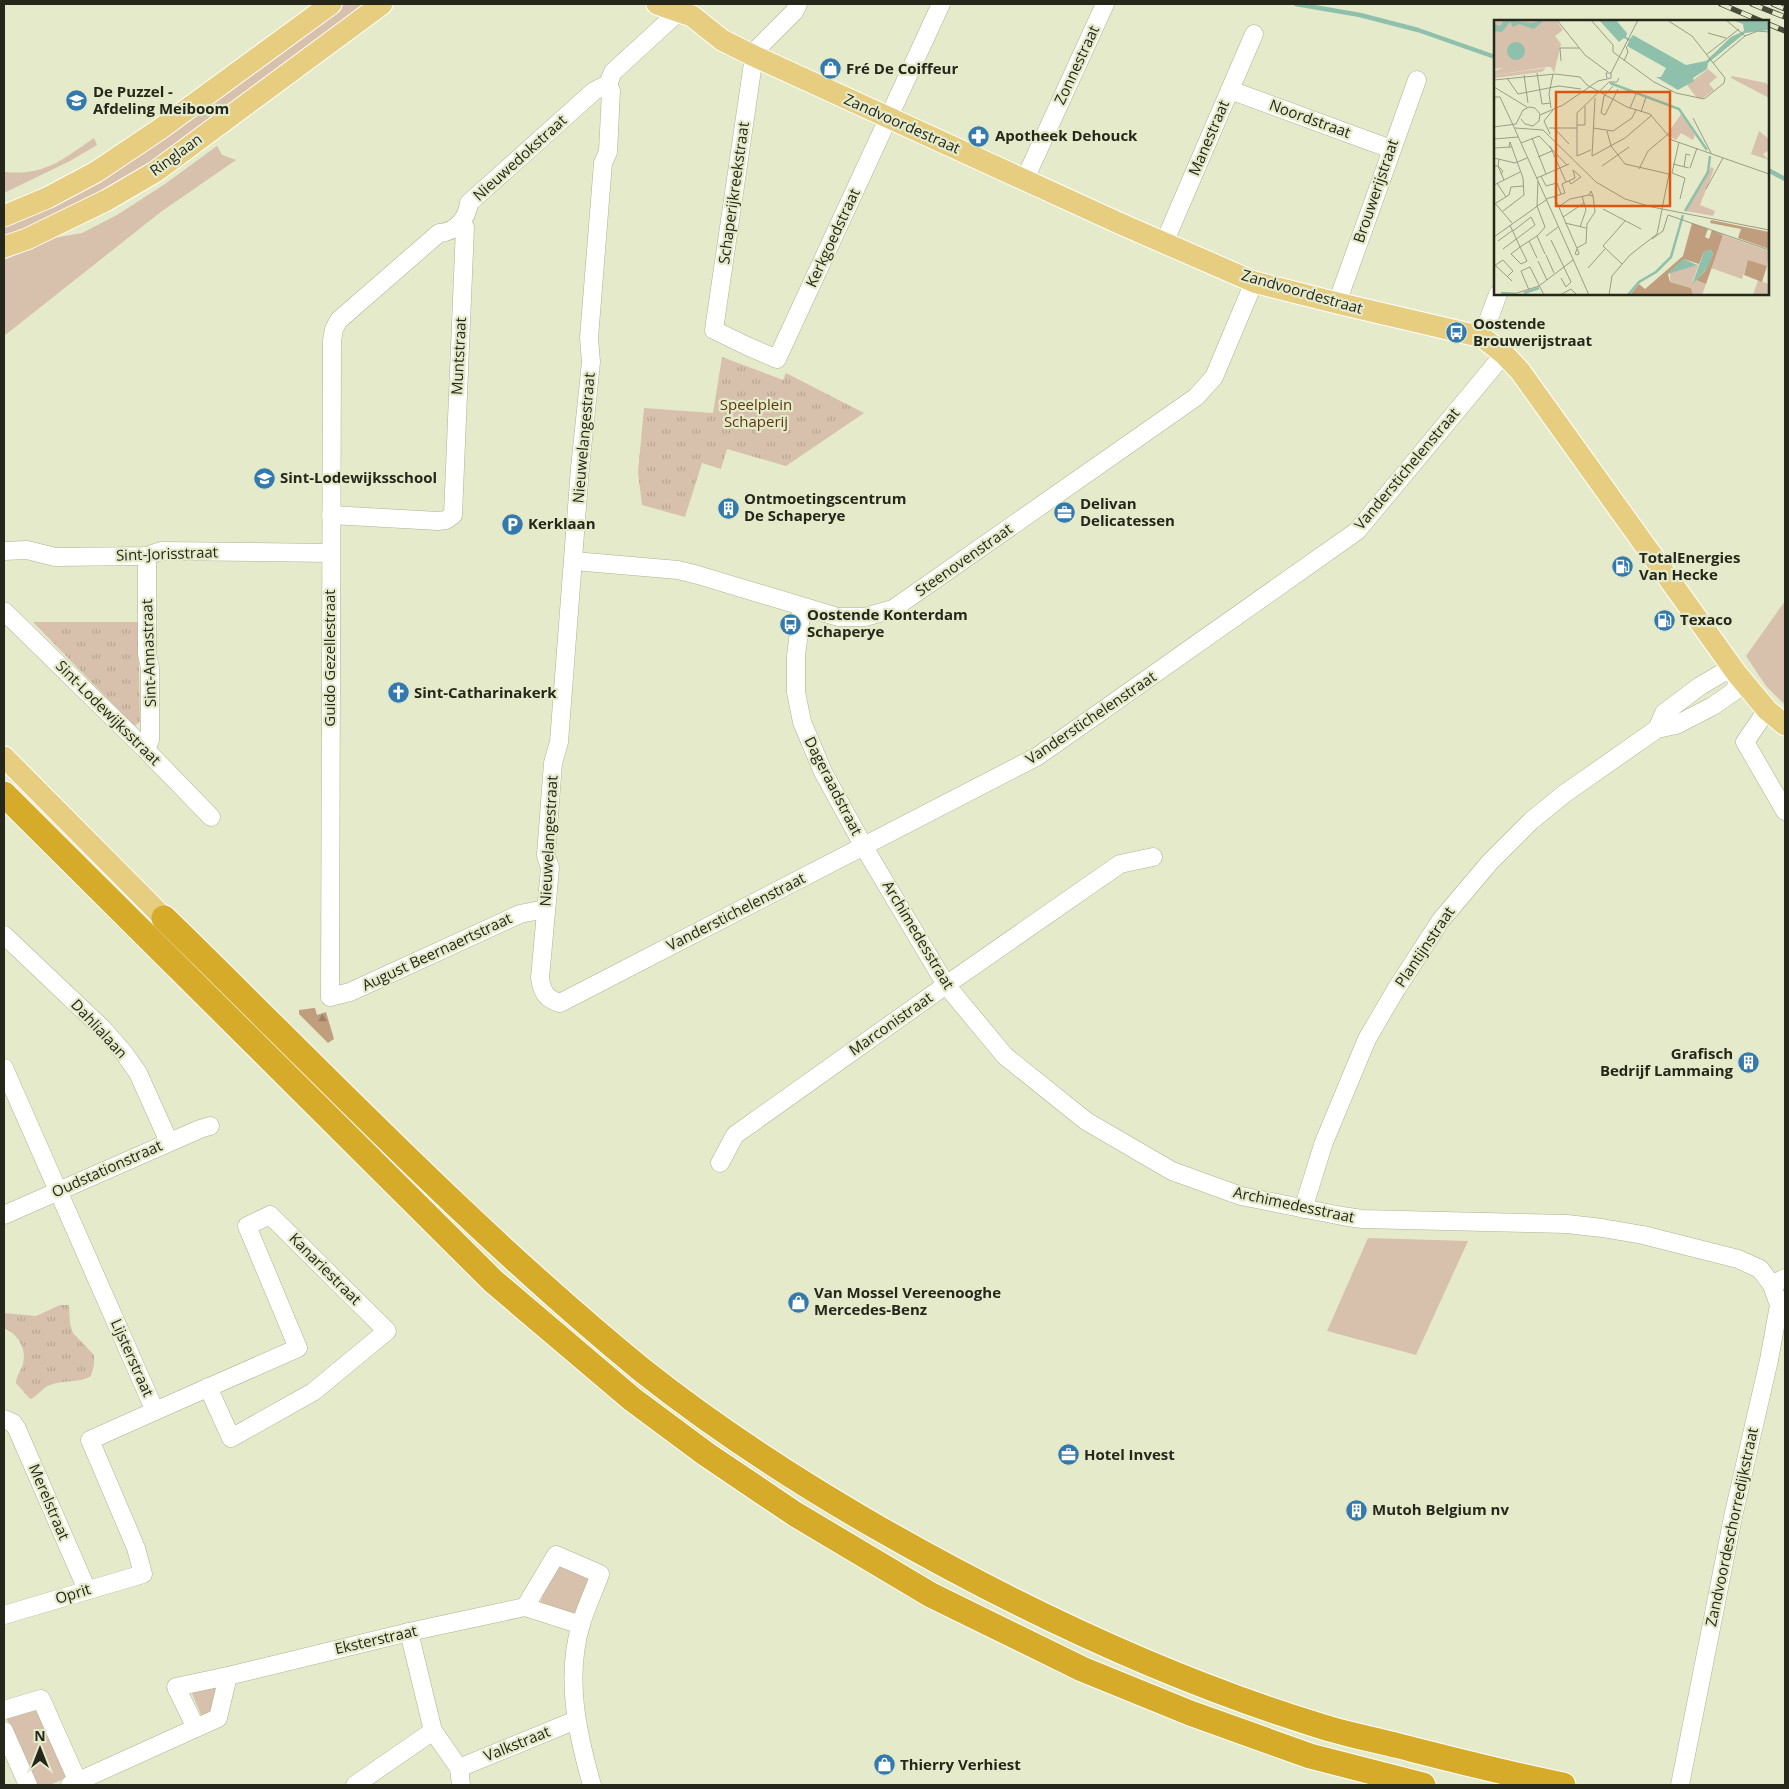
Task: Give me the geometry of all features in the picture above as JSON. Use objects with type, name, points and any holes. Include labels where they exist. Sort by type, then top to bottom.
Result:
[{"type":"highway","points":[[4,794],[493,1280],[632,1399],[706,1454],[795,1514],[931,1595],[1082,1669],[1190,1713],[1310,1756],[1423,1785]]},
{"type":"highway","points":[[164,918],[382,1134],[512,1258],[642,1370],[719,1428],[798,1481],[945,1567],[1098,1643],[1192,1681],[1319,1726],[1503,1773],[1563,1785]]},
{"type":"main road","name":"Ringlaan","points":[[4,216],[47,198],[96,172],[160,129],[331,4]]},
{"type":"main road","name":"Ringlaan","points":[[4,247],[27,239],[107,200],[155,172],[382,4]]},
{"type":"main road","name":"Zandvoordestraat","points":[[657,4],[683,7],[722,40],[754,56],[1164,243],[1254,282],[1482,337],[1504,354],[1526,379],[1737,674],[1767,710],[1785,725]]},
{"type":"main road","points":[[4,255],[16,249],[27,239]]},
{"type":"main road","points":[[4,758],[164,918]]},
{"type":"street","points":[[754,56],[757,48],[794,12],[798,4]]},
{"type":"street","name":"Kerkgoedstraat","points":[[777,358],[941,4]]},
{"type":"street","name":"Zonnestraat","points":[[1025,179],[1104,4]]},
{"type":"street","name":"Nieuwedokstraat","points":[[461,222],[468,214],[469,203],[594,91],[608,84],[613,72],[683,7]]},
{"type":"street","name":"Manestraat","points":[[1164,243],[1254,34]]},
{"type":"street","name":"Schaperijkreekstraat","points":[[754,56],[714,330],[777,358]]},
{"type":"street","name":"Brouwerijstraat","points":[[1337,303],[1416,80]]},
{"type":"street","name":"Nieuwelangestraat","points":[[549,1000],[541,988],[540,978],[550,868],[546,855],[554,763],[559,742],[580,468],[591,362],[589,338],[603,163],[608,152],[611,91],[608,84]]},
{"type":"street","name":"Noordstraat","points":[[1230,90],[1391,149]]},
{"type":"street","name":"Guido Gezellestraat","points":[[330,997],[332,341],[334,330],[339,320],[439,233],[448,232],[461,222]]},
{"type":"street","name":"Muntstraat","points":[[331,515],[438,521],[446,520],[452,515],[465,227],[461,222]]},
{"type":"street","name":"Steenovenstraat","points":[[574,561],[678,570],[838,617],[865,617],[893,609],[1196,397],[1214,378],[1254,282]]},
{"type":"street","points":[[1482,337],[1498,295]]},
{"type":"street","name":"Vanderstichelenstraat","points":[[549,1000],[560,1003],[1038,756],[1357,531],[1504,354]]},
{"type":"street","name":"Sint-Jorisstraat","points":[[4,551],[27,550],[55,556],[147,556],[161,552],[331,553]]},
{"type":"street","name":"Sint-Annastraat","points":[[146,750],[150,740],[147,556]]},
{"type":"street","name":"Dageraadstraat","points":[[802,607],[796,656],[796,692],[802,722],[823,772],[864,847]]},
{"type":"street","name":"Sint-Lodewijksstraat","points":[[4,611],[212,817]]},
{"type":"street","name":"Plantijnstraat","points":[[1303,1209],[1324,1142],[1367,1039],[1395,991],[1441,920],[1490,862],[1531,821],[1564,794],[1657,729],[1676,725],[1713,706],[1736,690],[1737,674],[1724,672],[1700,686],[1664,713],[1657,729]]},
{"type":"street","points":[[1767,710],[1745,742],[1785,811]]},
{"type":"street","name":"Archimedesstraat","points":[[864,847],[946,985],[1005,1056],[1086,1121],[1172,1170],[1241,1196],[1362,1219],[1558,1224],[1602,1228],[1643,1235],[1738,1260],[1760,1269],[1779,1282]]},
{"type":"street","name":"Marconistraat","points":[[720,1163],[735,1135],[946,985],[1120,864],[1153,857]]},
{"type":"street","name":"August Beernaertstraat","points":[[330,997],[350,992],[520,914],[545,909]]},
{"type":"street","name":"Dahlialaan","points":[[4,935],[102,1028],[124,1053],[138,1073],[168,1142]]},
{"type":"street","points":[[4,958],[20,950]]},
{"type":"street","name":"Lijsterstraat","points":[[4,1068],[155,1411],[90,1440],[139,1555],[142,1574]]},
{"type":"street","name":"Oudstationstraat","points":[[4,1215],[200,1128],[210,1126]]},
{"type":"street","name":"Kanariestraat","points":[[155,1411],[208,1387],[298,1348],[247,1226],[270,1215],[387,1331],[313,1392],[231,1438],[208,1387]]},
{"type":"street","name":"Zandvoordeschorredijkstraat","points":[[1680,1785],[1733,1517],[1770,1351],[1779,1304],[1779,1282]]},
{"type":"street","name":"Merelstraat","points":[[4,1419],[13,1423],[17,1429],[87,1590]]},
{"type":"street","points":[[525,1607],[556,1555],[600,1574],[581,1625],[574,1657],[573,1692],[576,1720],[592,1785]]},
{"type":"street","name":"Oprit","points":[[4,1615],[142,1574]]},
{"type":"street","name":"Eksterstraat","points":[[196,1728],[176,1687],[409,1632],[525,1607],[581,1625]]},
{"type":"street","points":[[409,1632],[433,1730],[460,1777]]},
{"type":"street","points":[[4,1710],[41,1699],[74,1783],[218,1718],[228,1676]]},
{"type":"street","name":"Valkstraat","points":[[460,1777],[576,1720]]},
{"type":"street","points":[[355,1785],[433,1730]]},
{"type":"street","points":[[4,1731],[28,1785]]},
{"type":"green space","points":[[345,4],[367,4],[135,173],[80,204],[4,238],[4,223],[176,127]]},
{"type":"green space","points":[[94,138],[97,145],[70,161],[4,193],[4,172],[18,173],[42,169],[52,165]]},
{"type":"green space","points":[[217,146],[222,155],[236,160],[162,211],[4,336],[4,260],[54,238],[82,233],[117,215],[165,184]]},
{"type":"green space","name":"Speelplein Schaperij","points":[[722,357],[783,380],[786,373],[864,413],[786,466],[727,449],[721,469],[702,463],[685,517],[642,505],[638,472],[644,408],[713,413]]},
{"type":"green space","points":[[1785,601],[1785,705],[1766,686],[1746,656]]},
{"type":"green space","points":[[33,622],[138,622],[140,722],[134,726]]},
{"type":"green space","points":[[315,1008],[317,1015],[326,1012],[334,1039],[328,1043],[299,1014],[299,1010]]},
{"type":"green space","points":[[1368,1238],[1468,1241],[1416,1355],[1327,1331]]},
{"type":"green space","points":[[60,1305],[69,1305],[70,1324],[73,1333],[94,1355],[91,1376],[81,1380],[50,1385],[30,1399],[16,1383],[23,1364],[24,1353],[17,1338],[4,1328],[4,1313],[36,1316]]},
{"type":"green space","points":[[556,1563],[589,1576],[575,1615],[540,1603]]},
{"type":"green space","points":[[218,1685],[209,1714],[202,1717],[191,1691]]},
{"type":"green space","points":[[36,1707],[68,1777],[50,1785],[36,1785],[6,1717]]},
{"type":"waterway","points":[[1296,4],[1360,15],[1418,30],[1494,57]]},
{"type":"waterway","points":[[1769,171],[1785,179]]},
{"type":"railway","points":[[1721,4],[1759,20]]},
{"type":"railway","points":[[1752,4],[1785,17]]},
{"type":"railway","points":[[1773,4],[1785,9]]},
{"type":"railway","points":[[1769,24],[1785,31]]},
{"type":"place","name":"Fré De Coiffeur","points":[[830,69]]},
{"type":"place","name":"De Puzzel - Afdeling Meiboom","points":[[77,101]]},
{"type":"place","name":"Apotheek Dehouck","points":[[979,136]]},
{"type":"place","name":"Oostende Brouwerijstraat","points":[[1457,333]]},
{"type":"place","name":"Sint-Lodewijksschool","points":[[264,478]]},
{"type":"place","name":"Ontmoetingscentrum De Schaperye","points":[[728,508]]},
{"type":"place","name":"Delivan Delicatessen","points":[[1064,513]]},
{"type":"place","name":"Kerklaan","points":[[512,524]]},
{"type":"place","name":"TotalEnergies Van Hecke","points":[[1623,567]]},
{"type":"place","name":"Texaco","points":[[1664,620]]},
{"type":"place","name":"Oostende Konterdam Schaperye","points":[[791,624]]},
{"type":"place","name":"Sint-Catharinakerk","points":[[398,693]]},
{"type":"place","name":"Grafisch Bedrijf Lammaing","points":[[1749,1063]]},
{"type":"place","name":"Van Mossel Vereenooghe Mercedes-Benz","points":[[798,1302]]},
{"type":"place","name":"Hotel Invest","points":[[1068,1455]]},
{"type":"place","name":"Mutoh Belgium nv","points":[[1356,1510]]},
{"type":"place","name":"Thierry Verhiest","points":[[884,1765]]}]
